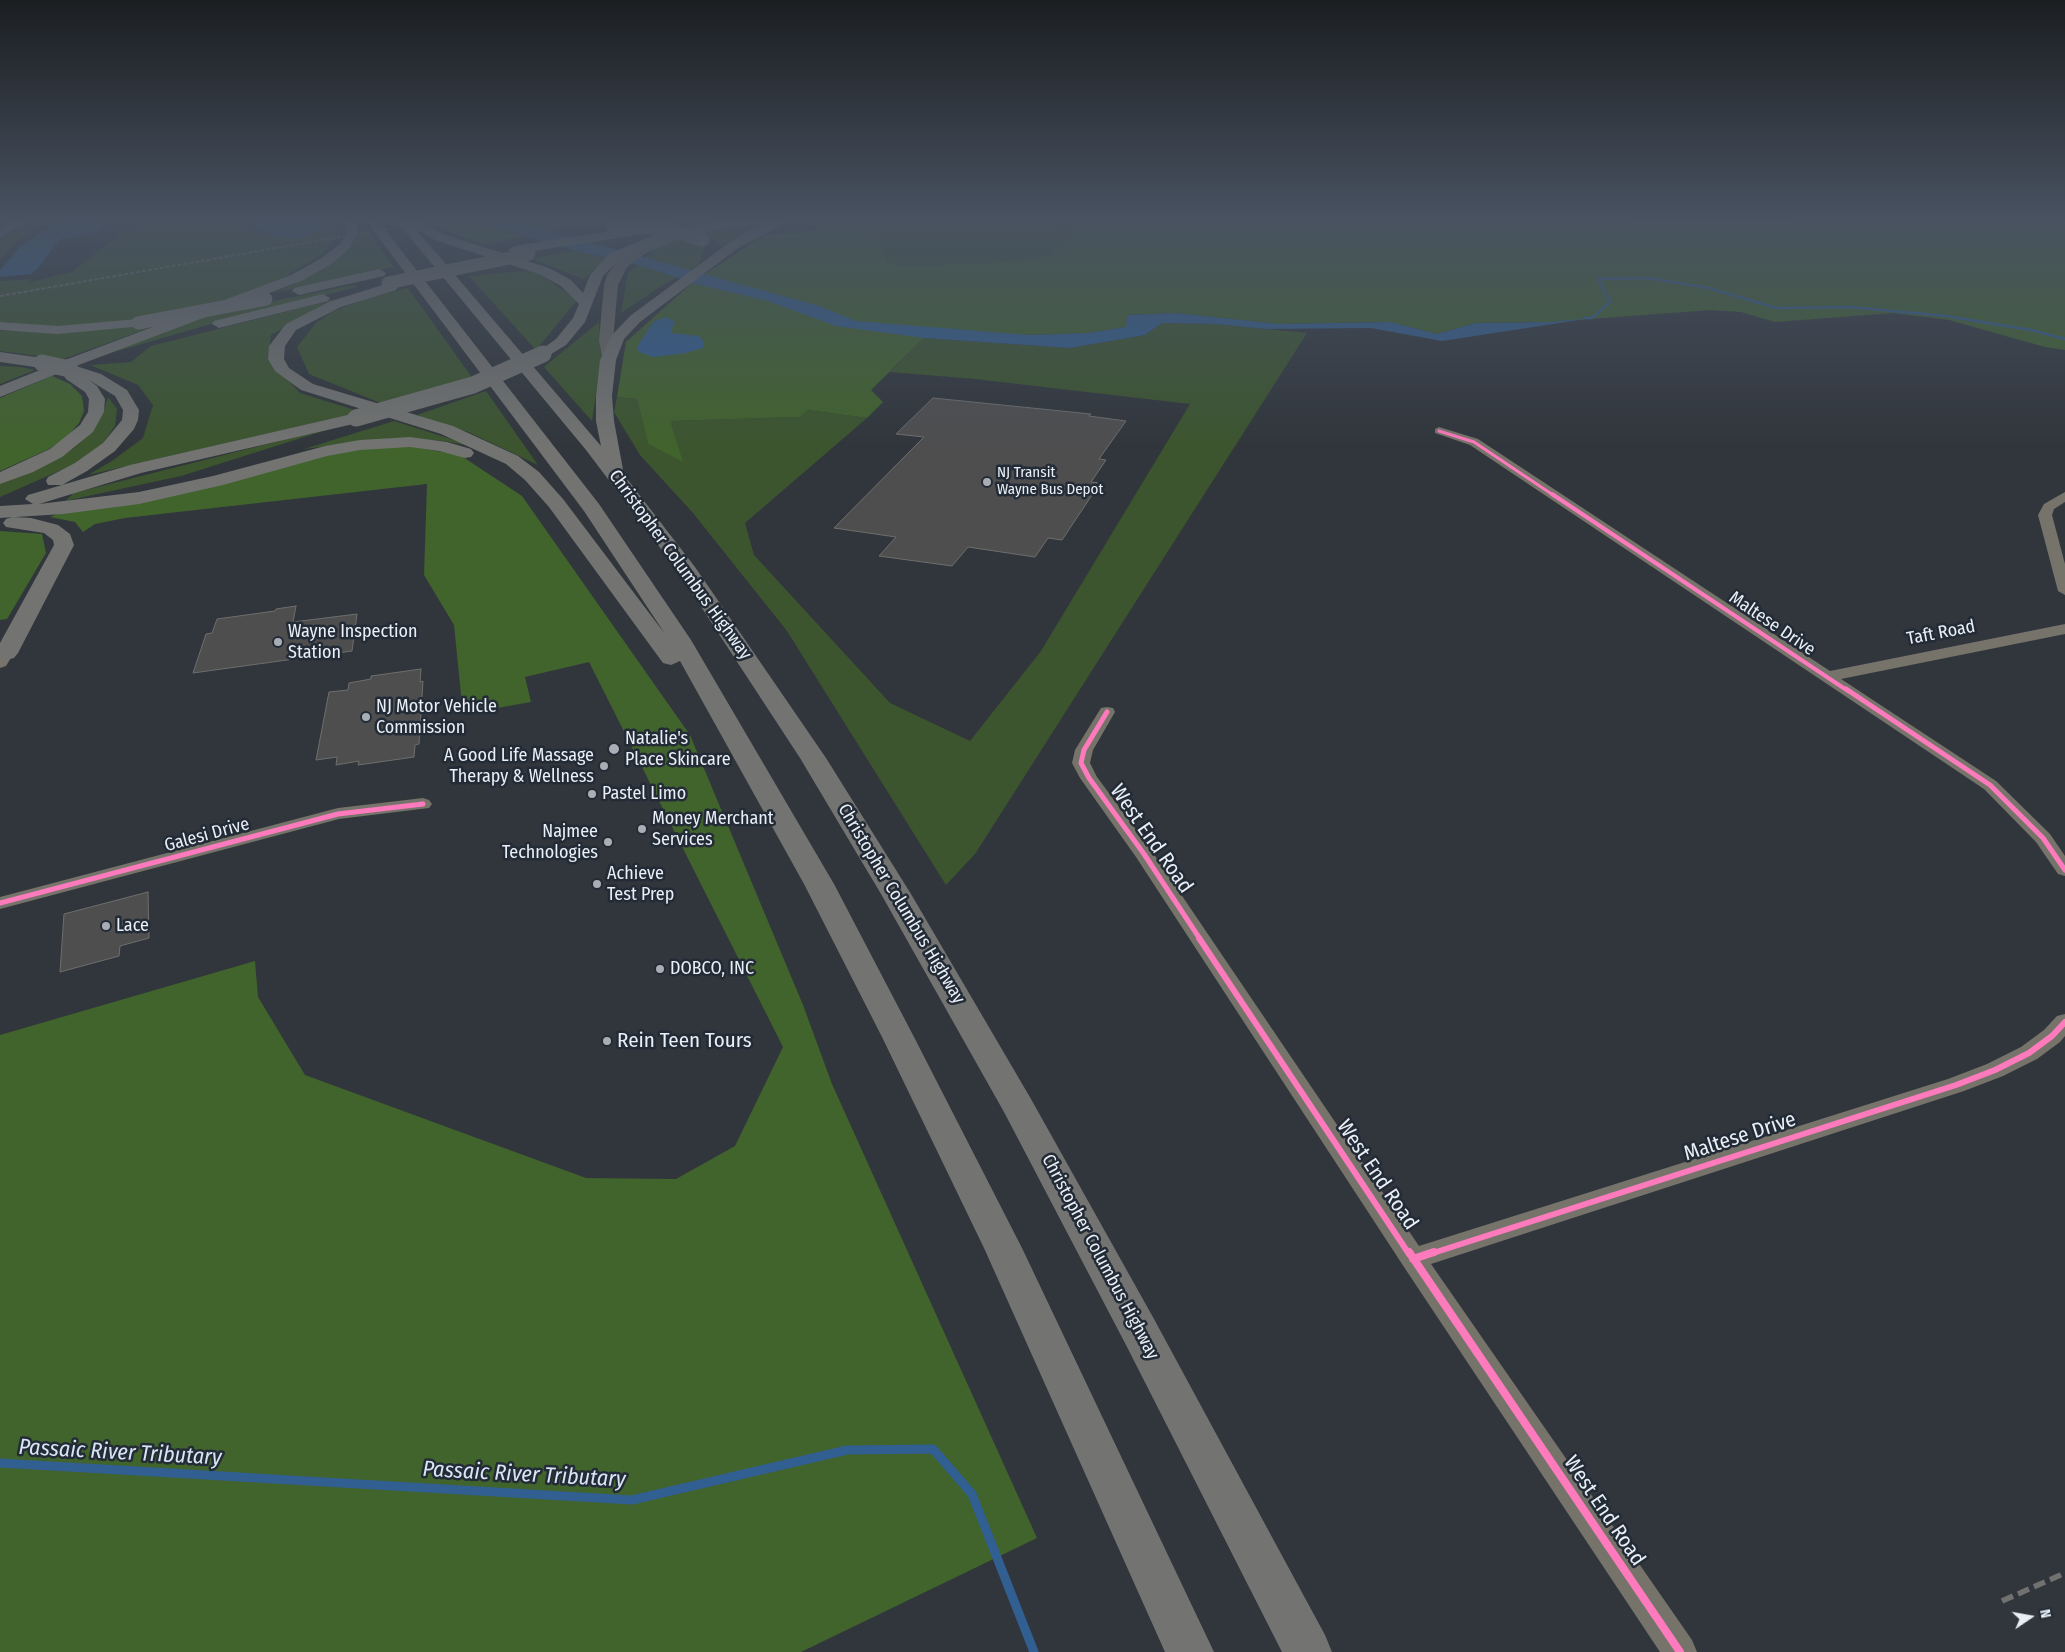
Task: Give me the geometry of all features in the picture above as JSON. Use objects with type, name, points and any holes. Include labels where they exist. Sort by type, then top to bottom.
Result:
[{"type":"highway","points":[[0,392],[251,295]]},
{"type":"highway","points":[[0,326],[58,330],[138,323],[289,295]]},
{"type":"highway","points":[[30,380],[154,342],[326,295]]},
{"type":"highway","points":[[353,295],[292,327],[277,346],[276,359],[283,371],[306,387],[447,430],[512,460],[540,484],[570,521],[676,664],[703,680]]},
{"type":"highway","points":[[429,295],[578,489],[638,576],[703,680],[819,884],[898,1036],[1003,1248],[1190,1652]]},
{"type":"highway","name":"Christopher Columbus Highway","points":[[464,295],[616,478],[685,567],[814,758],[892,886],[969,1019],[1076,1212],[1308,1652]]},
{"type":"highway","points":[[578,295],[586,303]]},
{"type":"highway","points":[[1,511],[82,501],[161,485],[362,420],[480,386],[543,354],[561,342],[580,320],[589,295]]},
{"type":"highway","points":[[616,478],[604,408],[608,360],[612,346],[625,328],[667,295]]},
{"type":"highway","points":[[0,357],[42,363],[105,382],[126,399],[131,410],[130,420],[125,429],[109,447],[81,467],[1,511]]},
{"type":"highway","points":[[0,478],[27,468],[56,453],[87,428],[96,412],[97,399],[91,388],[75,372]]},
{"type":"highway","points":[[1,511],[74,487],[168,461],[362,420]]},
{"type":"highway","points":[[1,511],[63,508],[139,498],[190,487],[343,447],[410,442],[456,450],[496,465],[570,521]]},
{"type":"highway","points":[[1,511],[31,524],[51,529],[63,538],[64,545],[3,658]]},
{"type":"main road","points":[[608,360],[606,340],[610,295]]},
{"type":"street","name":"Maltese Drive","points":[[1439,431],[1474,442],[1990,785],[2043,838],[2065,870]]},
{"type":"street","points":[[2065,496],[2049,507],[2045,515],[2065,590]]},
{"type":"street","name":"Taft Road","points":[[1826,676],[2065,629]]},
{"type":"street","name":"West End Road","points":[[1107,712],[1084,750],[1081,763],[1089,778],[1144,854],[1413,1259],[1680,1652]]},
{"type":"street","name":"Galesi Drive","points":[[0,903],[338,814],[366,809],[423,804]]},
{"type":"street","name":"Maltese Drive","points":[[1413,1259],[1956,1085],[1995,1070],[2029,1053],[2052,1036],[2065,1022]]},
{"type":"green space","points":[[0,295],[242,295],[224,301],[137,320],[62,327],[0,322]]},
{"type":"green space","points":[[303,295],[325,295],[204,326],[104,355],[213,313]]},
{"type":"green space","points":[[376,295],[413,295],[473,379],[388,406],[309,374],[297,347],[316,323],[332,312]]},
{"type":"green space","points":[[486,295],[570,295],[577,300],[536,350]]},
{"type":"green space","points":[[624,295],[648,295],[621,313]]},
{"type":"green space","points":[[678,295],[2065,295],[2065,350],[2045,347],[1949,320],[1893,313],[1775,322],[1741,312],[1711,310],[1549,322],[1476,323],[1437,334],[1390,322],[1279,324],[1176,313],[1127,315],[1126,327],[1088,333],[924,338],[871,390],[883,402],[867,418],[808,410],[799,417],[670,421],[683,462],[648,444],[637,399],[617,397],[626,342]]},
{"type":"green space","points":[[336,299],[271,335],[268,358],[300,393],[361,412],[88,475],[112,461],[143,438],[153,405],[138,385],[90,365],[131,362],[151,346]]},
{"type":"green space","points":[[166,322],[63,359],[0,351],[0,331],[84,331]]},
{"type":"green space","points":[[599,322],[601,360],[592,421],[544,367]]},
{"type":"green space","points":[[1162,323],[1217,324],[1307,333],[975,854],[946,885],[787,631],[693,513],[640,455],[614,412],[617,397],[637,399],[648,444],[682,461],[669,421],[799,417],[807,410],[867,418],[745,523],[754,555],[890,703],[970,741],[1041,651],[1190,404],[975,379],[890,372],[924,338],[1070,348],[1145,335]]},
{"type":"green space","points":[[0,366],[21,367],[35,370],[0,384]]},
{"type":"green space","points":[[52,376],[70,384],[82,396],[84,411],[79,423],[67,437],[49,449],[0,471],[0,398]]},
{"type":"green space","points":[[486,391],[538,465],[468,432],[417,415]]},
{"type":"green space","points":[[108,397],[117,409],[115,426],[103,443],[77,463],[0,497],[0,482],[46,464],[74,448],[92,432],[103,414]]},
{"type":"green space","points":[[394,421],[476,447],[444,441],[395,438],[304,449]]},
{"type":"green space","points":[[339,426],[181,476],[65,501],[74,493]]},
{"type":"green space","points":[[376,447],[414,447],[460,455],[522,496],[690,735],[803,1005],[832,1084],[1037,1538],[801,1652],[0,1652],[0,1035],[255,961],[258,997],[305,1075],[586,1178],[676,1179],[735,1146],[783,1047],[589,662],[525,677],[531,702],[463,714],[454,625],[424,575],[427,484],[125,518],[95,524],[83,532],[75,522],[50,517],[59,513],[141,503],[325,455]]},
{"type":"green space","points":[[0,531],[42,534],[46,553],[7,619],[0,620]]},
{"type":"water","points":[[743,295],[780,295],[819,306],[856,321],[1029,335],[1088,333],[1126,327],[1127,315],[1176,313],[1279,324],[1390,322],[1437,334],[1476,323],[1549,322],[1592,318],[1442,341],[1371,328],[1265,329],[1217,324],[1162,323],[1145,335],[1070,348],[924,338],[836,326],[768,301]]},
{"type":"water","points":[[666,317],[675,322],[671,330],[672,333],[699,336],[704,342],[703,348],[686,353],[653,357],[639,352],[637,348],[653,322]]},
{"type":"building","name":"NJ Transit Wayne Bus Depot","points":[[933,398],[1091,414],[1089,416],[1126,421],[1099,459],[1106,460],[1091,482],[1100,483],[1062,540],[1048,538],[1035,557],[968,547],[952,566],[879,556],[896,537],[834,528],[924,437],[896,434]]},
{"type":"building","name":"Wayne Inspection Station","points":[[296,606],[293,622],[357,614],[352,651],[193,673],[206,634],[212,633],[217,619],[275,611],[276,609]]},
{"type":"building","name":"NJ Motor Vehicle Commission","points":[[421,669],[420,682],[423,681],[419,744],[415,745],[414,757],[358,765],[359,761],[336,765],[337,757],[316,760],[329,692],[348,690],[349,683],[371,679],[371,676]]},
{"type":"building","name":"Lace","points":[[148,892],[149,938],[120,946],[119,956],[60,972],[64,914]]},
{"type":"waterway","points":[[1585,318],[1592,318],[1610,302],[1606,295]]},
{"type":"waterway","points":[[1733,295],[1776,308],[1850,307],[1946,316],[2031,330],[2065,339]]},
{"type":"waterway","name":"Passaic River Tributary","points":[[0,1463],[632,1500],[847,1450],[933,1449],[972,1494],[1034,1652]]},
{"type":"railway","points":[[0,296],[5,295]]},
{"type":"railway","points":[[2002,1601],[2065,1573]]},
{"type":"cycle path","points":[[1439,431],[1474,442],[1990,785],[2043,838],[2065,870]]},
{"type":"cycle path","points":[[1107,712],[1084,750],[1081,763],[1089,778],[1144,854],[1413,1259],[1680,1652]]},
{"type":"cycle path","points":[[0,903],[338,814],[366,809],[423,804]]},
{"type":"cycle path","points":[[1413,1259],[1956,1085],[1995,1070],[2029,1053],[2052,1036],[2065,1022]]},
{"type":"place","name":"NJ Transit Wayne Bus Depot","points":[[987,482]]},
{"type":"place","name":"Wayne Inspection Station","points":[[278,642]]},
{"type":"place","name":"NJ Motor Vehicle Commission","points":[[366,717]]},
{"type":"place","name":"Natalie's Place Skincare","points":[[614,749]]},
{"type":"place","name":"A Good Life Massage Therapy & Wellness","points":[[604,766]]},
{"type":"place","name":"Pastel Limo","points":[[592,794]]},
{"type":"place","name":"Money Merchant Services","points":[[642,829]]},
{"type":"place","name":"Najmee Technologies","points":[[608,842]]},
{"type":"place","name":"Achieve Test Prep","points":[[597,884]]},
{"type":"place","name":"Lace","points":[[106,926]]},
{"type":"place","name":"DOBCO, INC","points":[[660,969]]},
{"type":"place","name":"Rein Teen Tours","points":[[607,1041]]}]
